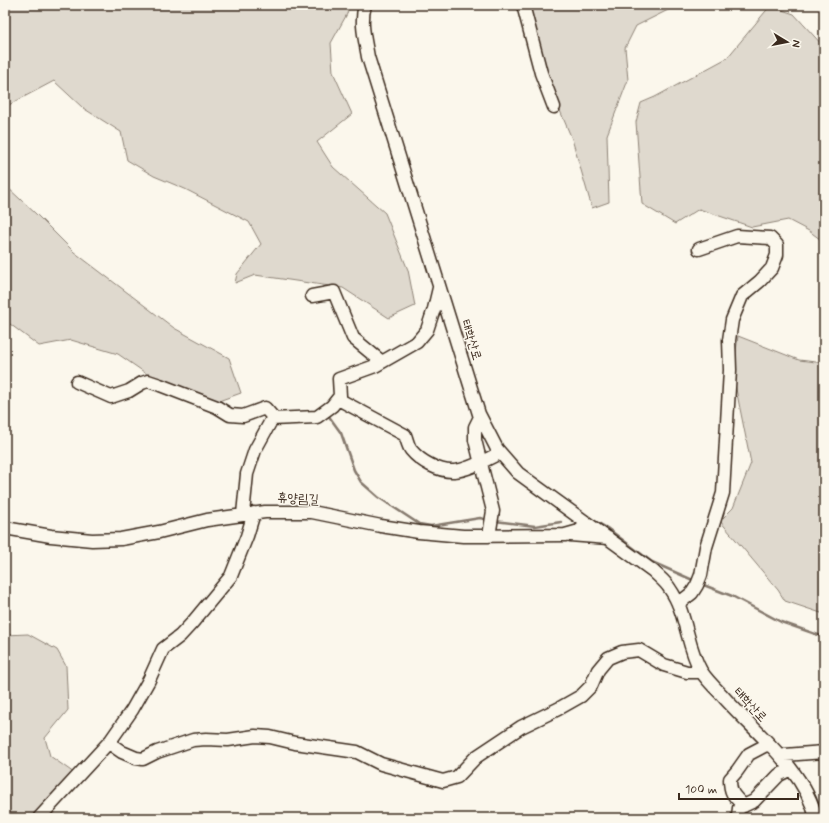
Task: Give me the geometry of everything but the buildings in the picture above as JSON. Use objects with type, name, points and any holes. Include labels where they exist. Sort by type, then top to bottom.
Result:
[{"type":"street","name":"태학산로","points":[[365,5],[362,16],[368,57],[480,417],[497,449],[518,473],[653,571],[670,588],[678,604],[692,652],[702,672],[791,769],[804,786],[816,818]]},
{"type":"street","points":[[523,5],[541,73],[554,107]]},
{"type":"street","points":[[678,604],[692,593],[699,580],[706,547],[723,493],[730,370],[729,340],[732,320],[742,296],[760,281],[772,268],[777,245],[770,238],[737,236],[699,249]]},
{"type":"street","points":[[272,419],[317,417],[332,406],[340,396],[339,378],[375,366],[417,342],[427,330],[440,286]]},
{"type":"street","points":[[312,296],[334,292],[353,338],[382,362]]},
{"type":"street","points":[[39,818],[109,743],[132,710],[149,680],[163,649],[180,636],[231,576],[247,536],[249,514],[247,474],[255,450],[272,419],[272,416],[265,408],[243,416],[230,416],[217,407],[148,381],[129,391],[111,397],[77,382]]},
{"type":"street","points":[[338,399],[405,435],[410,449],[421,459],[436,468],[454,471],[480,463],[500,453]]},
{"type":"street","points":[[480,417],[475,427],[475,440],[493,511],[490,525]]},
{"type":"street","points":[[563,535],[569,528],[570,511]]},
{"type":"street","name":"휴양림길","points":[[5,528],[51,536],[92,540],[121,539],[160,532],[207,520],[265,512],[312,512],[381,526],[419,532],[463,536],[490,525],[563,535],[580,531],[587,524]]},
{"type":"street","points":[[563,535],[608,538]]},
{"type":"street","points":[[109,743],[122,752],[136,758],[143,759],[157,752],[193,740],[228,740],[255,736],[270,737],[295,743],[357,752],[381,764],[444,781],[457,777],[476,757],[521,727],[581,696],[591,686],[598,670],[608,658],[622,652],[639,650],[664,665],[687,672],[702,672]]},
{"type":"street","points":[[744,806],[732,794],[730,779],[749,754],[768,744]]},
{"type":"street","points":[[782,758],[785,755],[824,752]]},
{"type":"street","points":[[739,818],[739,808],[754,801],[779,776],[791,769]]},
{"type":"shaded area","points":[[5,5],[349,5],[347,14],[331,43],[333,72],[352,114],[317,142],[333,167],[385,213],[408,270],[415,306],[389,318],[343,288],[255,275],[235,283],[237,274],[261,244],[249,222],[185,189],[154,176],[127,160],[121,132],[83,108],[54,81],[5,107]]},
{"type":"shaded area","points":[[527,5],[678,5],[636,26],[625,48],[628,80],[607,135],[609,202],[592,208],[572,139],[545,75]]},
{"type":"shaded area","points":[[770,6],[794,14],[824,47],[824,242],[809,231],[788,220],[752,227],[699,209],[675,224],[642,204],[636,122],[641,103],[727,58]]},
{"type":"shaded area","points":[[5,185],[74,252],[174,328],[229,358],[241,393],[213,403],[157,381],[118,354],[71,340],[39,346],[6,321]]},
{"type":"shaded area","points":[[738,336],[799,360],[824,363],[824,614],[785,601],[778,590],[720,521],[733,508],[751,463],[733,374]]},
{"type":"shaded area","points":[[28,634],[57,650],[66,666],[68,710],[45,738],[50,756],[74,773],[31,818],[5,818],[5,635]]},
{"type":"waterway","points":[[328,415],[341,433],[354,470],[361,482],[378,497],[419,524],[431,526],[480,518],[488,520]]},
{"type":"waterway","points":[[588,517],[607,528],[652,562],[695,581]]},
{"type":"waterway","points":[[495,521],[535,526],[561,522]]},
{"type":"waterway","points":[[701,584],[732,596],[781,622],[824,637]]}]
